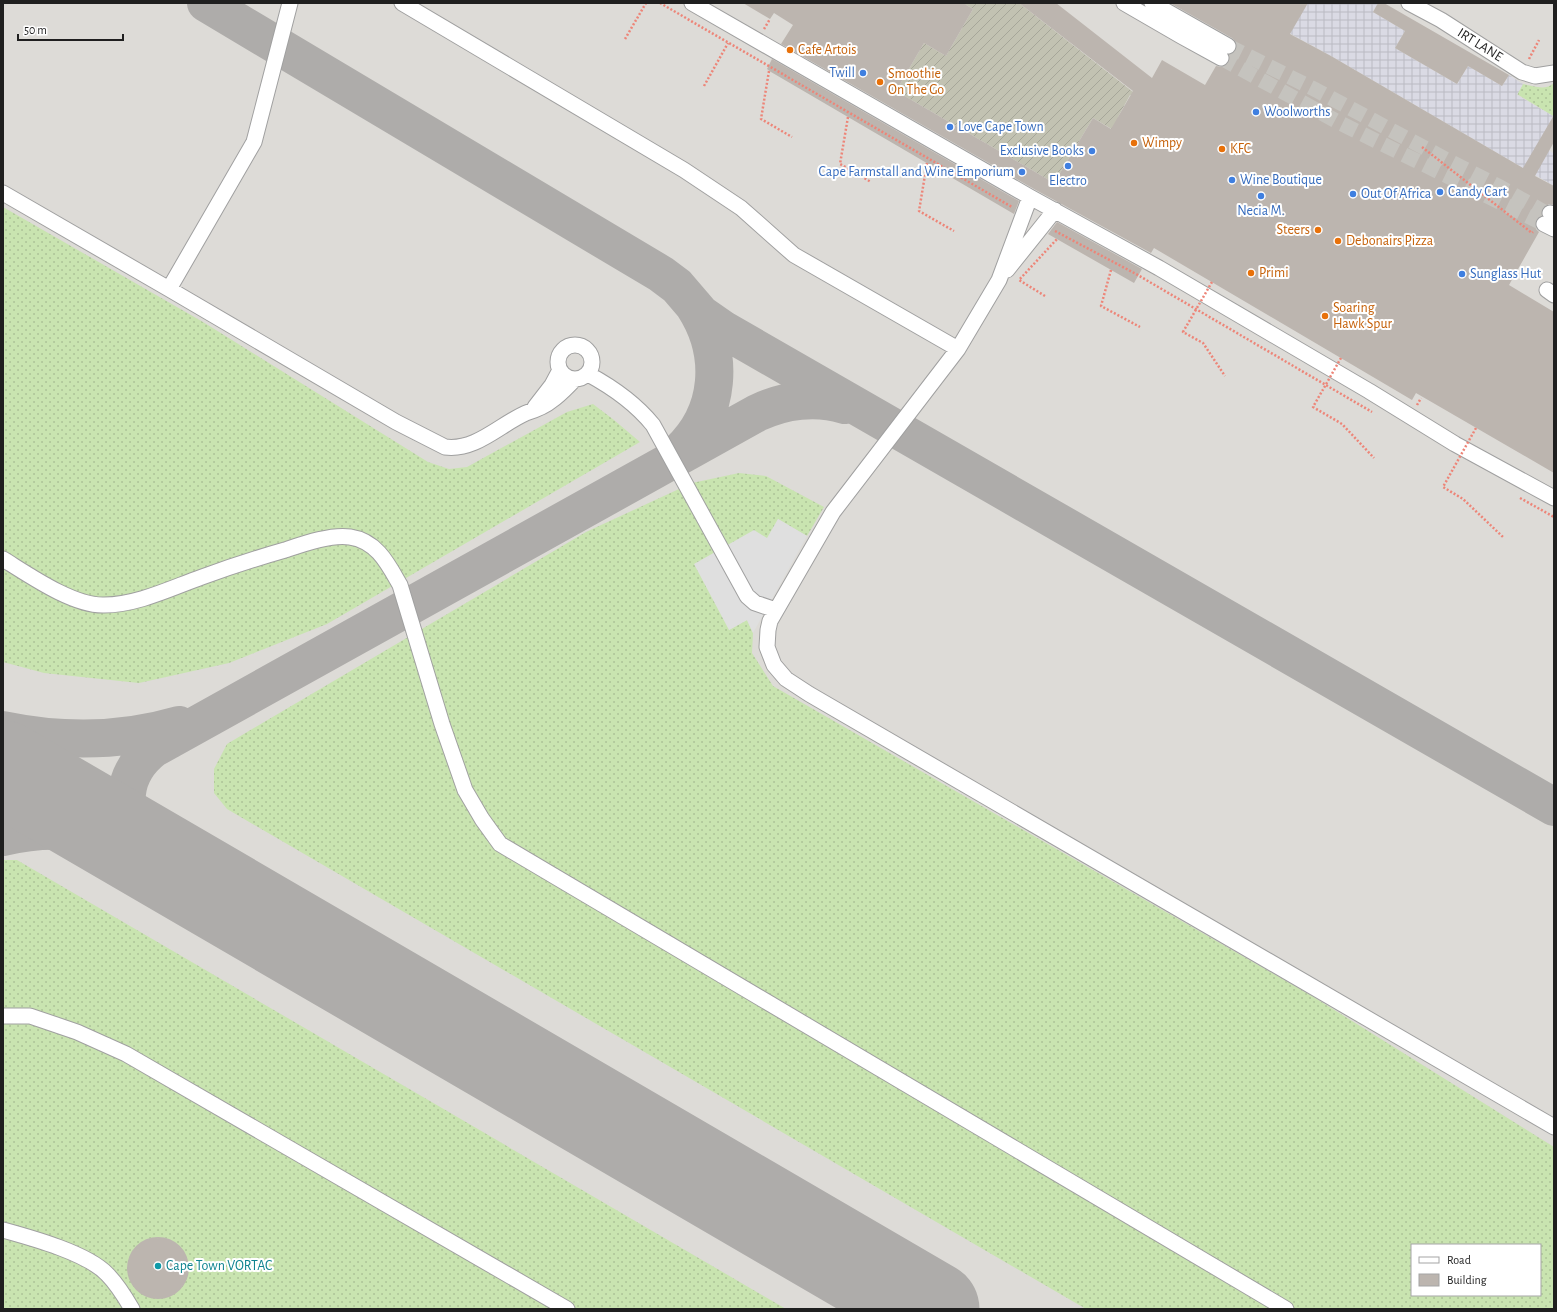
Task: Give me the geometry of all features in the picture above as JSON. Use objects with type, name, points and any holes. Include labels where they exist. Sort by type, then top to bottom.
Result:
[{"type":"street","points":[[169,288],[254,142],[290,3]]},
{"type":"street","points":[[402,3],[684,170],[741,208],[794,255],[958,349]]},
{"type":"street","points":[[692,3],[1030,197],[1159,268],[1277,336],[1455,444],[1554,498]]},
{"type":"street","points":[[1124,3],[1224,52],[1152,3]]},
{"type":"street","name":"IRT LANE","points":[[1409,3],[1441,20],[1522,72],[1534,76],[1554,73]]},
{"type":"street","points":[[3,193],[169,288],[396,422],[445,447],[454,448],[468,446],[551,402],[574,380],[588,374],[592,369],[593,358],[586,348],[575,344],[564,349],[558,359],[560,370],[564,375],[574,380]]},
{"type":"street","points":[[1030,197],[998,280],[958,349],[833,512],[776,610],[768,630],[767,639],[769,653],[774,665],[779,673],[793,684],[1180,911],[1554,1127]]},
{"type":"street","points":[[998,280],[1055,210]]},
{"type":"street","points":[[530,412],[552,385],[560,370]]},
{"type":"street","points":[[588,374],[605,384],[631,403],[644,414],[653,425],[747,596],[755,602],[776,610]]},
{"type":"street","points":[[3,559],[54,589],[81,601],[102,605],[123,604],[308,542],[350,537],[364,542],[379,552],[390,567],[400,585],[442,724],[465,790],[482,819],[500,844],[1286,1309]]},
{"type":"street","points":[[3,1016],[30,1016],[77,1032],[126,1054],[567,1309]]},
{"type":"street","points":[[3,1230],[75,1253],[92,1261],[107,1273],[121,1291],[132,1309]]},
{"type":"path","points":[[625,39],[646,3]]},
{"type":"path","points":[[660,3],[1024,214]]},
{"type":"path","points":[[704,86],[728,43]]},
{"type":"path","points":[[769,71],[761,119],[792,137]]},
{"type":"path","points":[[848,117],[840,164],[871,182]]},
{"type":"path","points":[[1422,147],[1532,233],[1547,222]]},
{"type":"path","points":[[927,163],[919,211],[954,231]]},
{"type":"path","points":[[1044,225],[1136,274],[1375,413]]},
{"type":"path","points":[[1045,296],[1019,280],[1057,240]]},
{"type":"path","points":[[1111,270],[1101,306],[1140,327]]},
{"type":"path","points":[[1212,282],[1183,332],[1203,343],[1225,376]]},
{"type":"path","points":[[1341,358],[1313,407],[1342,424],[1374,458]]},
{"type":"path","points":[[1476,428],[1443,487],[1463,499],[1503,537]]},
{"type":"path","points":[[1455,460],[1462,464]]},
{"type":"path","points":[[1514,494],[1554,517]]},
{"type":"shaded area","points":[[3,3],[1554,3],[1554,1309],[3,1309]]},
{"type":"shaded area","points":[[963,3],[1019,3],[1137,95],[1130,95],[1118,117],[1120,134],[1093,118],[1054,183],[896,91],[924,43],[946,56],[973,9]]},
{"type":"shaded area","points":[[1292,3],[1378,3],[1373,12],[1405,31],[1395,48],[1457,84],[1468,66],[1502,86],[1509,75],[1523,84],[1517,95],[1553,116],[1550,122],[1554,125],[1549,150],[1554,154],[1554,186],[1331,56],[1278,27]]},
{"type":"shaded area","points":[[778,519],[807,536],[753,633],[747,620],[729,630],[694,564],[754,530],[767,538]]},
{"type":"green space","points":[[1554,83],[1553,116],[1517,94],[1523,84],[1535,87],[1547,87]]},
{"type":"green space","points":[[3,207],[203,322],[428,462],[449,469],[467,467],[567,412],[593,404],[640,442],[327,624],[229,663],[139,683],[44,673],[3,662]]},
{"type":"green space","points":[[739,473],[766,476],[824,507],[807,536],[778,519],[729,630],[747,620],[753,633],[752,653],[773,686],[1312,996],[1554,1147],[1554,1309],[1086,1309],[227,809],[214,793],[214,769],[227,744],[586,532],[692,483]]},
{"type":"green space","points":[[3,860],[17,860],[786,1309],[3,1309]]},
{"type":"building","points":[[743,3],[963,3],[973,9],[946,56],[924,43],[896,91],[1054,183],[1093,118],[1111,129],[1133,91],[1019,3],[1056,3],[1152,78],[1162,60],[1205,85],[1216,66],[1222,67],[1229,63],[1229,55],[1236,50],[1236,42],[1232,38],[1170,3],[1308,3],[1290,34],[1331,56],[1523,168],[1554,115],[1554,142],[1535,176],[1554,186],[1554,205],[1549,204],[1542,209],[1542,216],[1536,220],[1535,224],[1536,229],[1539,232],[1509,285],[1554,312],[1554,473],[1416,393],[1412,400],[1154,248],[1151,253],[1034,189],[781,44],[793,25],[774,13],[770,19]]},
{"type":"building","points":[[1378,3],[1384,3],[1509,75],[1502,86],[1468,66],[1457,84],[1395,48],[1405,31],[1373,12]]},
{"type":"building","points":[[772,59],[1019,201],[1014,214],[771,72],[767,69]]},
{"type":"building","points":[[1057,222],[1142,269],[1134,283],[1048,234]]},
{"type":"building","name":"Cape Town VORTAC","points":[[158,1237],[170,1239],[180,1246],[187,1256],[189,1268],[187,1280],[180,1290],[170,1297],[158,1299],[146,1297],[136,1290],[129,1280],[127,1268],[129,1256],[136,1246],[146,1239]]},
{"type":"taxiway","points":[[206,3],[661,274],[677,286],[701,314],[724,330],[1554,807]]},
{"type":"taxiway","points":[[679,452],[693,436],[703,419],[710,401],[714,382],[714,363],[711,344],[704,324],[694,306]]},
{"type":"taxiway","points":[[210,888],[166,862],[141,840],[132,827],[127,811],[128,786],[132,774],[139,763],[153,749],[757,413],[789,402],[812,400],[834,402],[845,405]]},
{"type":"taxiway","points":[[3,730],[47,737],[91,738],[135,735],[179,725]]},
{"type":"taxiway","points":[[3,837],[42,831],[81,832],[118,842],[154,858]]},
{"type":"runway","points":[[3,768],[932,1309]]},
{"type":"tunnel","points":[[1228,46],[1316,90],[1500,187],[1544,212],[1550,213]]},
{"type":"tunnel","points":[[1221,58],[1340,123],[1544,224]]},
{"type":"place","name":"Cafe Artois","points":[[790,50]]},
{"type":"place","name":"Twill","points":[[863,73]]},
{"type":"place","name":"Smoothie On The Go","points":[[880,82]]},
{"type":"place","name":"Woolworths","points":[[1256,112]]},
{"type":"place","name":"Love Cape Town","points":[[950,127]]},
{"type":"place","name":"Wimpy","points":[[1134,143]]},
{"type":"place","name":"KFC","points":[[1222,149]]},
{"type":"place","name":"Exclusive Books","points":[[1092,151]]},
{"type":"place","name":"Electro","points":[[1068,166]]},
{"type":"place","name":"Cape Farmstall and Wine Emporium","points":[[1022,172]]},
{"type":"place","name":"Wine Boutique","points":[[1232,180]]},
{"type":"place","name":"Candy Cart","points":[[1440,192]]},
{"type":"place","name":"Out Of Africa","points":[[1353,194]]},
{"type":"place","name":"Necia M.","points":[[1261,196]]},
{"type":"place","name":"Steers","points":[[1318,230]]},
{"type":"place","name":"Debonairs Pizza","points":[[1338,241]]},
{"type":"place","name":"Primi","points":[[1251,273]]},
{"type":"place","name":"Sunglass Hut","points":[[1462,274]]},
{"type":"place","name":"Soaring Hawk Spur","points":[[1325,316]]},
{"type":"place","name":"Cape Town VORTAC","points":[[158,1266]]}]
